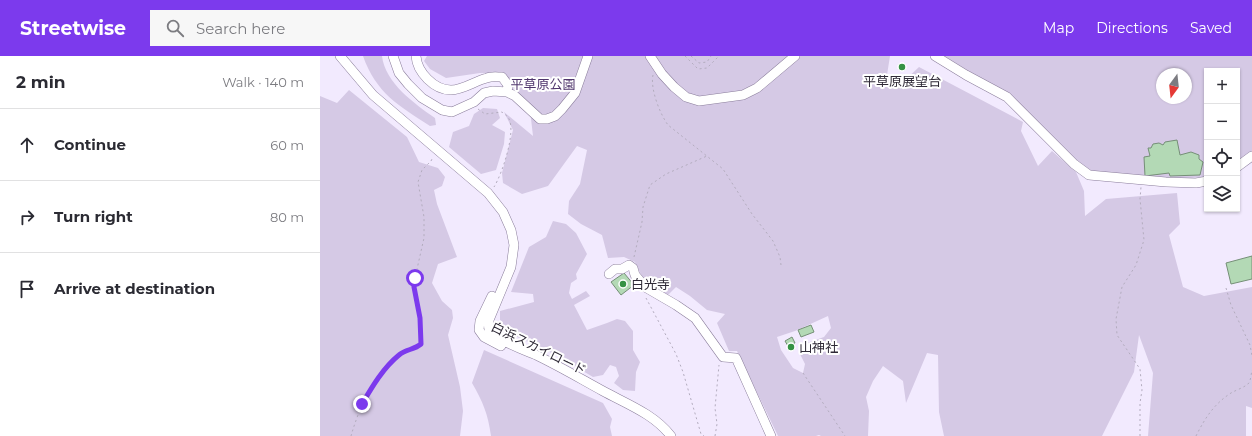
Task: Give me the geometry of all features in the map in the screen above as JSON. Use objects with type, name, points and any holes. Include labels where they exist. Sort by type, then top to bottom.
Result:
[{"type":"street","name":"白浜スカイロード","points":[[340,56],[373,95],[488,193],[503,212],[509,237],[508,256],[503,274],[480,321],[479,330],[481,335],[633,406],[646,414],[666,430],[671,436]]},
{"type":"street","points":[[393,56],[399,73],[408,84],[422,98],[442,110],[452,112],[474,102],[484,93],[493,91],[507,92],[515,96],[540,119],[547,119],[554,116],[575,93],[588,56]]},
{"type":"street","points":[[416,56],[416,64],[425,78],[440,87],[451,90],[488,77],[502,77],[508,84],[507,92]]},
{"type":"street","points":[[650,56],[656,66],[680,92],[686,97],[699,101],[743,95],[756,88],[795,56]]},
{"type":"street","points":[[935,56],[1007,97],[1074,164],[1084,172],[1096,176],[1142,181],[1196,183],[1204,182]]},
{"type":"street","points":[[1240,165],[1252,156]]},
{"type":"street","points":[[609,274],[615,269],[622,269],[629,265],[633,268],[635,275],[645,287],[695,318],[723,357],[736,358],[771,436]]},
{"type":"path","points":[[685,56],[698,68],[707,68],[719,56]]},
{"type":"path","points":[[691,56],[699,63],[707,62],[711,56]]},
{"type":"path","points":[[656,66],[652,83],[664,120],[668,125],[723,169],[752,214],[773,241],[780,257],[781,265]]},
{"type":"path","points":[[474,102],[477,109],[485,114],[502,112],[509,118],[512,131],[503,168],[494,186],[488,193]]},
{"type":"path","points":[[351,436],[362,404],[378,378],[399,355],[406,350],[415,349],[421,344],[420,318],[414,287],[424,238],[424,217],[418,182],[422,170],[431,162],[437,150]]},
{"type":"path","points":[[635,250],[642,222],[643,207],[650,185],[666,174],[708,156]]},
{"type":"path","points":[[1140,436],[1140,403],[1142,390],[1140,370],[1117,335],[1116,319],[1122,287],[1136,265],[1144,240],[1140,199],[1142,181]]},
{"type":"path","points":[[1226,288],[1230,305],[1250,345],[1252,356]]},
{"type":"path","points":[[644,294],[676,354],[683,372],[700,434],[704,436]]},
{"type":"path","points":[[715,436],[717,424],[715,408],[717,378],[720,362],[723,357]]},
{"type":"path","points":[[1196,436],[1211,410],[1232,392],[1248,384],[1252,370]]},
{"type":"path","points":[[803,373],[845,436]]},
{"type":"green space","points":[[363,56],[382,56],[384,66],[395,84],[410,99],[435,118],[436,125],[430,126],[408,112],[390,97],[375,80],[368,69]]},
{"type":"green space","name":"平草原公園","points":[[427,56],[890,56],[887,75],[902,83],[919,67],[1023,122],[1021,131],[1038,166],[1052,151],[1076,172],[1084,191],[1085,216],[1106,199],[1177,193],[1180,224],[1169,235],[1183,287],[1204,296],[1252,287],[1252,408],[1246,406],[1246,436],[1148,436],[1153,373],[1139,335],[1134,372],[1102,436],[944,436],[939,412],[938,355],[927,353],[906,403],[903,381],[883,366],[873,381],[866,397],[869,411],[868,436],[778,436],[737,351],[729,351],[717,323],[725,314],[707,310],[676,287],[668,295],[661,291],[644,279],[635,262],[624,257],[608,258],[602,235],[581,224],[568,214],[569,201],[580,184],[587,150],[577,146],[548,186],[522,194],[503,183],[502,173],[513,130],[504,112],[533,136],[530,110],[521,102],[505,73],[480,73],[446,78],[430,69],[424,61]],"holes":[[[828,316],[831,328],[824,337],[804,344],[799,352],[805,364],[803,373],[793,368],[781,350],[777,337],[795,331]]]},
{"type":"green space","points":[[944,56],[1252,56],[1252,152],[1240,160],[1240,68],[1204,68],[1204,177],[1177,179],[1147,177],[1105,173],[1085,168],[1005,93]]},
{"type":"green space","points":[[349,90],[407,137],[419,162],[438,168],[445,177],[442,186],[434,190],[437,204],[457,257],[438,264],[432,283],[442,301],[452,310],[453,318],[448,335],[460,387],[463,411],[460,436],[320,436],[320,96],[337,103]]},
{"type":"green space","points":[[483,108],[497,109],[500,118],[492,125],[505,132],[504,144],[496,170],[481,174],[449,147],[453,132],[469,126],[474,114]]},
{"type":"green space","points":[[553,221],[566,224],[576,233],[587,254],[576,274],[577,279],[571,283],[569,293],[572,299],[586,291],[590,296],[574,305],[587,330],[617,319],[625,321],[633,331],[633,350],[640,362],[636,372],[635,391],[623,390],[614,383],[619,376],[616,367],[610,365],[603,375],[593,377],[556,355],[504,331],[500,320],[500,311],[534,302],[533,294],[511,292],[529,247],[546,237]]},
{"type":"green space","points":[[484,350],[603,403],[612,419],[610,427],[612,436],[491,436],[484,408],[472,383]]},
{"type":"building","points":[[1177,140],[1180,155],[1191,152],[1199,155],[1199,159],[1203,162],[1200,175],[1170,176],[1169,173],[1145,176],[1144,157],[1150,156],[1148,148],[1151,148],[1153,144],[1159,143],[1163,145],[1165,142]]},
{"type":"building","points":[[1252,256],[1252,279],[1231,284],[1226,263]]},
{"type":"building","name":"白光寺","points":[[624,273],[634,285],[621,295],[611,282]]},
{"type":"building","points":[[811,325],[814,332],[801,337],[798,330]]},
{"type":"building","points":[[792,337],[795,343],[788,346],[785,341]]},
{"type":"place","name":"平草原展望台","points":[[902,67]]},
{"type":"place","name":"白光寺","points":[[623,284]]},
{"type":"place","name":"山神社","points":[[791,347]]},
{"type":"route","points":[[362,404],[385,369],[406,350],[415,349],[421,344],[420,318],[414,287],[415,278]]}]
